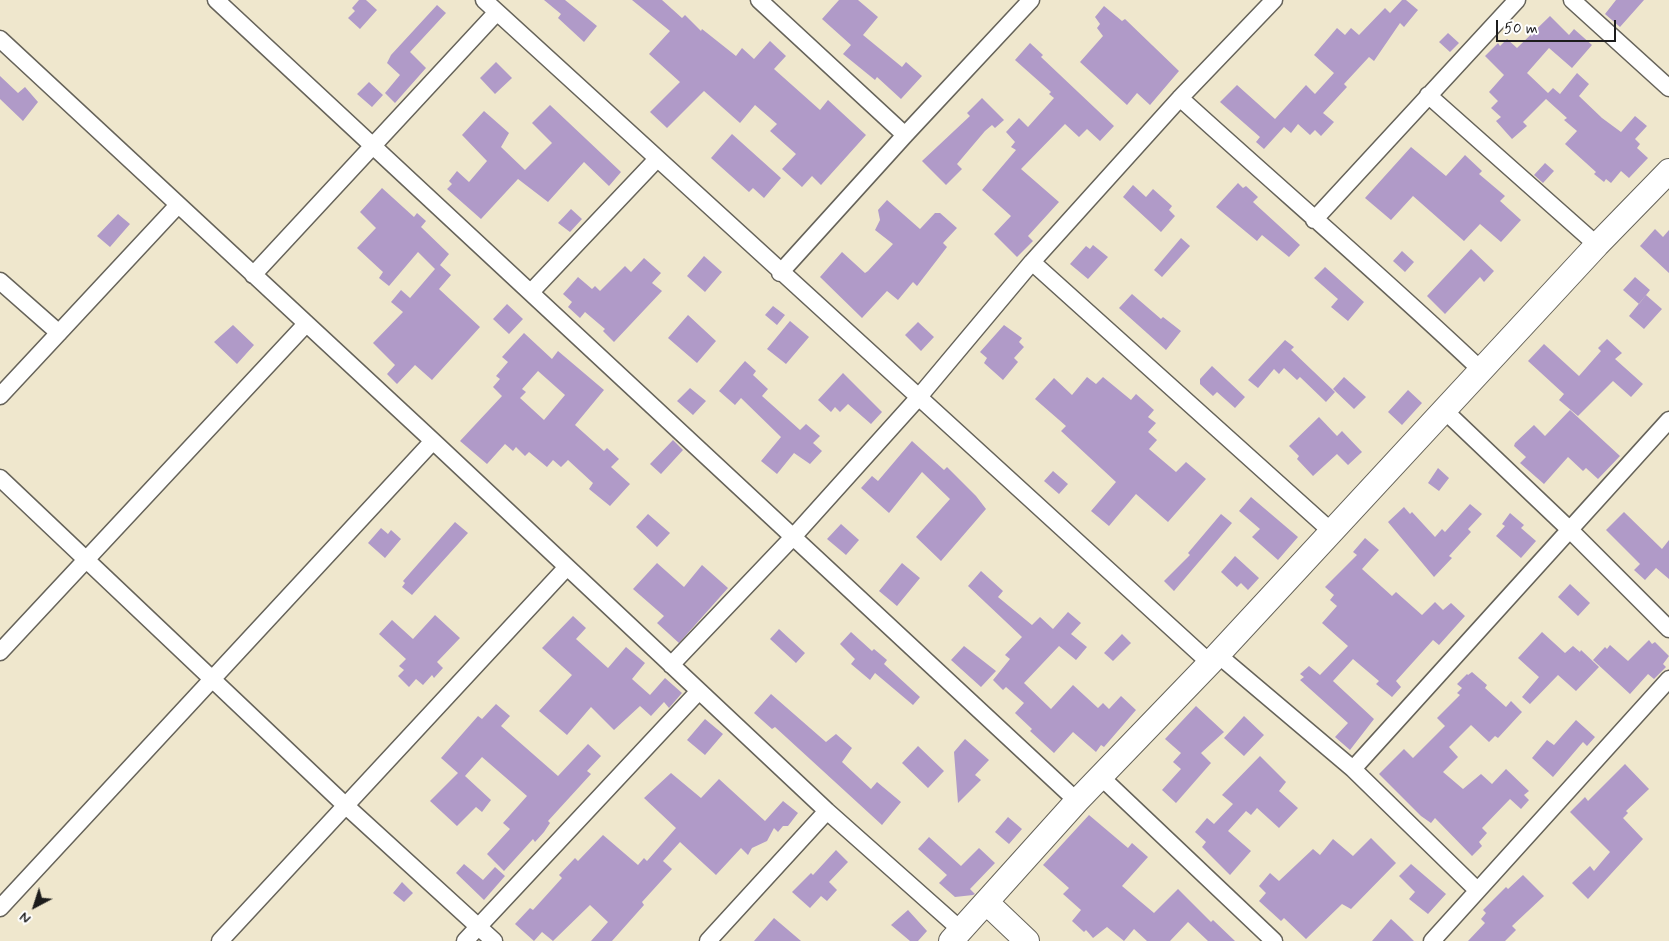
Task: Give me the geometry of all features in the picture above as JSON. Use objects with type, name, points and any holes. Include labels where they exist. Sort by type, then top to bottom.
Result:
[{"type":"street","points":[[216,0],[1077,801]]},
{"type":"street","points":[[484,0],[918,398],[1213,659],[1352,769],[1477,890]]},
{"type":"street","points":[[759,0],[905,135]]},
{"type":"street","points":[[780,273],[1031,0]]},
{"type":"street","points":[[671,665],[793,537],[918,398],[1032,262],[1180,98],[1274,0]]},
{"type":"street","points":[[1314,220],[1517,0]]},
{"type":"street","points":[[1572,0],[1669,88]]},
{"type":"street","points":[[253,275],[496,12]]},
{"type":"street","points":[[0,39],[433,441],[827,811],[956,936],[1077,801],[1332,532],[1597,245],[1667,176]]},
{"type":"street","points":[[1428,95],[1597,245]]},
{"type":"street","points":[[1180,98],[1314,220],[1426,317],[1482,370]]},
{"type":"street","points":[[531,292],[657,159]]},
{"type":"street","points":[[0,396],[178,205]]},
{"type":"street","points":[[1032,262],[1332,532]]},
{"type":"street","points":[[0,281],[59,333]]},
{"type":"street","points":[[0,652],[306,324]]},
{"type":"street","points":[[1444,410],[1569,529],[1669,629]]},
{"type":"street","points":[[1352,769],[1669,420]]},
{"type":"street","points":[[0,908],[433,441]]},
{"type":"street","points":[[0,478],[345,805],[494,941]]},
{"type":"street","points":[[375,784],[567,567]]},
{"type":"street","points":[[220,941],[567,567]]},
{"type":"street","points":[[1432,941],[1669,679]]},
{"type":"street","points":[[465,941],[698,691]]},
{"type":"street","points":[[1101,777],[1274,941]]},
{"type":"street","points":[[708,941],[827,811]]},
{"type":"street","points":[[986,902],[1027,941]]},
{"type":"building","points":[[359,0],[366,0],[377,10],[360,29],[348,18],[355,11],[352,8]]},
{"type":"building","points":[[544,0],[565,0],[597,26],[584,42],[558,18],[561,14]]},
{"type":"building","points":[[632,0],[662,0],[682,18],[685,15],[701,31],[702,29],[736,56],[742,48],[754,59],[770,41],[786,56],[774,69],[820,110],[828,100],[866,135],[821,185],[812,176],[802,187],[782,169],[796,154],[770,131],[777,124],[755,105],[740,123],[704,91],[667,128],[650,112],[680,82],[649,54],[670,31]]},
{"type":"building","points":[[839,0],[858,0],[878,17],[863,35],[902,67],[906,62],[922,76],[901,99],[877,77],[875,80],[843,54],[851,45],[822,19]]},
{"type":"building","points":[[1402,0],[1406,0],[1418,10],[1404,27],[1400,23],[1374,61],[1369,57],[1344,84],[1347,87],[1323,113],[1334,122],[1321,136],[1315,130],[1310,135],[1298,124],[1291,133],[1284,127],[1264,149],[1256,142],[1260,137],[1220,102],[1237,85],[1275,119],[1306,85],[1315,94],[1334,73],[1314,55],[1337,28],[1345,35],[1351,28],[1359,35],[1385,8],[1390,13]]},
{"type":"building","points":[[1616,0],[1644,0],[1620,27],[1605,14]]},
{"type":"building","points":[[437,5],[446,13],[410,52],[426,68],[395,103],[385,93],[400,75],[387,63],[391,55]]},
{"type":"building","points":[[1104,6],[1122,21],[1125,19],[1179,71],[1150,105],[1137,93],[1127,105],[1080,62],[1103,36],[1097,28],[1100,24],[1095,17]]},
{"type":"building","points":[[1550,16],[1569,35],[1574,29],[1592,45],[1572,68],[1549,48],[1527,73],[1548,93],[1553,88],[1560,94],[1577,73],[1589,84],[1579,96],[1602,118],[1621,132],[1635,116],[1647,126],[1635,139],[1640,144],[1637,148],[1648,158],[1629,178],[1621,171],[1611,183],[1606,179],[1604,182],[1594,174],[1596,172],[1565,144],[1577,131],[1564,120],[1567,118],[1546,99],[1523,122],[1527,126],[1512,139],[1496,121],[1501,117],[1491,108],[1498,101],[1489,92],[1504,75],[1485,56],[1498,43],[1500,46],[1507,39],[1517,48]]},
{"type":"building","points":[[1448,33],[1459,43],[1450,52],[1439,42]]},
{"type":"building","points":[[1030,43],[1043,55],[1041,57],[1114,126],[1100,141],[1087,129],[1079,137],[1065,124],[1021,169],[1059,202],[1028,236],[1033,241],[1017,257],[994,234],[1011,216],[982,190],[1016,150],[1011,147],[1015,142],[1006,132],[1019,118],[1028,127],[1054,98],[1049,94],[1051,92],[1015,60]]},
{"type":"building","points":[[496,62],[512,78],[495,94],[480,78]]},
{"type":"building","points":[[0,76],[18,93],[25,87],[38,102],[23,121],[0,99]]},
{"type":"building","points":[[369,82],[383,95],[372,107],[357,94]]},
{"type":"building","points":[[982,98],[1004,120],[995,128],[992,125],[985,131],[957,164],[962,169],[946,185],[922,161],[970,116],[967,113]]},
{"type":"building","points":[[550,105],[621,172],[609,186],[584,162],[548,202],[518,179],[481,219],[447,189],[452,184],[449,181],[457,171],[469,182],[487,161],[462,135],[484,111],[509,133],[501,147],[525,170],[552,143],[532,123]]},
{"type":"building","points":[[732,134],[781,178],[764,198],[753,188],[749,192],[711,158]]},
{"type":"building","points":[[1411,147],[1446,176],[1465,155],[1482,171],[1479,174],[1505,196],[1500,201],[1521,220],[1501,242],[1480,224],[1464,241],[1413,196],[1391,220],[1365,198]]},
{"type":"building","points":[[1545,163],[1554,171],[1543,183],[1534,175]]},
{"type":"building","points":[[1238,183],[1243,188],[1246,186],[1258,197],[1253,202],[1300,245],[1289,257],[1262,235],[1257,241],[1216,207]]},
{"type":"building","points":[[1133,185],[1146,197],[1153,189],[1172,206],[1169,210],[1175,216],[1161,232],[1123,197]]},
{"type":"building","points":[[382,188],[414,217],[417,213],[426,221],[421,227],[449,254],[440,265],[451,275],[439,289],[480,327],[432,380],[415,365],[397,384],[387,374],[395,365],[373,343],[403,312],[391,302],[401,290],[410,298],[435,269],[418,252],[389,286],[379,278],[383,272],[357,248],[376,228],[360,212]]},
{"type":"building","points":[[887,200],[920,229],[935,213],[940,213],[957,228],[943,243],[947,247],[917,286],[913,282],[898,300],[887,291],[862,318],[820,277],[842,252],[865,273],[893,244],[875,230],[880,220],[878,210]]},
{"type":"building","points":[[571,209],[582,219],[570,232],[558,223]]},
{"type":"building","points":[[118,214],[130,224],[110,247],[97,236]]},
{"type":"building","points":[[1655,229],[1663,237],[1669,230],[1669,273],[1640,246]]},
{"type":"building","points":[[1181,238],[1190,246],[1162,277],[1154,270]]},
{"type":"building","points":[[1093,245],[1108,257],[1088,279],[1070,264],[1086,246],[1090,249]]},
{"type":"building","points":[[1471,249],[1494,271],[1484,282],[1480,277],[1445,314],[1427,296]]},
{"type":"building","points":[[1402,251],[1414,262],[1405,272],[1393,261]]},
{"type":"building","points":[[704,256],[722,272],[705,292],[687,276]]},
{"type":"building","points":[[644,258],[661,273],[652,283],[662,291],[614,342],[603,331],[605,329],[585,312],[580,318],[568,307],[572,302],[563,294],[578,277],[592,289],[595,286],[600,291],[625,266],[631,272]]},
{"type":"building","points":[[1325,267],[1364,302],[1348,321],[1331,307],[1338,299],[1314,278]]},
{"type":"building","points":[[1635,277],[1650,290],[1639,304],[1623,290]]},
{"type":"building","points":[[1132,294],[1161,319],[1163,317],[1181,331],[1166,350],[1119,308]]},
{"type":"building","points":[[1646,295],[1662,309],[1644,329],[1629,316]]},
{"type":"building","points":[[507,304],[523,319],[509,334],[493,319]]},
{"type":"building","points":[[773,306],[785,315],[777,325],[765,315]]},
{"type":"building","points":[[688,315],[716,341],[697,363],[668,338]]},
{"type":"building","points":[[790,321],[809,337],[786,364],[767,349]]},
{"type":"building","points":[[918,322],[934,337],[921,351],[905,335]]},
{"type":"building","points":[[233,325],[254,345],[237,364],[214,342]]},
{"type":"building","points":[[1004,325],[1022,338],[1019,342],[1024,347],[1014,358],[1018,362],[1003,380],[984,363],[987,358],[980,352]]},
{"type":"building","points":[[524,333],[552,359],[558,351],[604,390],[575,425],[604,451],[607,448],[619,459],[611,467],[630,484],[610,506],[589,489],[593,483],[568,460],[561,467],[553,460],[547,467],[529,452],[525,456],[516,447],[513,451],[505,444],[487,464],[460,441],[502,396],[493,387],[500,379],[496,376],[508,362],[502,357]],"holes":[[[538,371],[565,395],[544,420],[520,398],[526,392],[522,389]]]},
{"type":"building","points":[[1607,339],[1622,353],[1615,359],[1643,384],[1631,397],[1613,381],[1578,416],[1559,400],[1564,394],[1528,361],[1544,344],[1579,376],[1601,351],[1598,348]]},
{"type":"building","points":[[1285,340],[1294,347],[1291,350],[1335,392],[1326,402],[1300,377],[1297,380],[1284,368],[1279,374],[1274,369],[1258,388],[1248,380]]},
{"type":"building","points":[[745,361],[756,371],[753,375],[768,389],[762,396],[800,430],[806,424],[820,436],[813,443],[822,451],[810,464],[794,453],[777,474],[761,461],[781,437],[741,398],[735,405],[719,391]]},
{"type":"building","points":[[1212,366],[1245,397],[1235,408],[1217,392],[1213,396],[1200,384],[1200,379]]},
{"type":"building","points":[[843,373],[882,412],[871,424],[848,404],[840,412],[835,407],[831,412],[818,400]]},
{"type":"building","points":[[1087,377],[1096,384],[1103,377],[1131,400],[1136,394],[1154,410],[1148,417],[1156,423],[1148,432],[1157,440],[1149,449],[1176,472],[1186,462],[1206,479],[1168,522],[1136,494],[1109,526],[1091,511],[1116,482],[1061,431],[1066,426],[1035,399],[1054,378],[1072,395]]},
{"type":"building","points":[[1344,377],[1366,397],[1354,409],[1333,389]]},
{"type":"building","points":[[690,388],[706,401],[693,415],[677,401]]},
{"type":"building","points":[[1408,390],[1422,403],[1402,425],[1388,412]]},
{"type":"building","points":[[1570,410],[1620,456],[1598,479],[1586,468],[1583,471],[1568,457],[1544,484],[1520,463],[1526,457],[1514,446],[1515,443],[1534,425],[1545,436]]},
{"type":"building","points":[[1319,417],[1337,436],[1342,431],[1362,452],[1348,465],[1337,454],[1313,476],[1297,459],[1299,456],[1289,446]]},
{"type":"building","points":[[673,440],[683,450],[661,474],[650,464]]},
{"type":"building","points":[[912,441],[944,470],[947,467],[976,496],[986,509],[941,561],[916,537],[950,499],[922,472],[889,513],[861,488],[872,476],[878,481]]},
{"type":"building","points":[[1438,468],[1449,478],[1439,491],[1428,483]]},
{"type":"building","points":[[1053,471],[1068,484],[1059,494],[1044,481]]},
{"type":"building","points":[[1251,497],[1298,537],[1278,560],[1252,537],[1260,529],[1239,511]]},
{"type":"building","points":[[1470,504],[1482,514],[1468,529],[1471,532],[1449,556],[1452,558],[1434,577],[1388,522],[1404,507],[1410,514],[1412,512],[1435,537],[1442,529],[1445,532]]},
{"type":"building","points":[[1624,512],[1662,549],[1669,540],[1669,579],[1656,568],[1645,580],[1634,570],[1640,564],[1606,530]]},
{"type":"building","points":[[1510,513],[1524,525],[1521,528],[1536,541],[1521,558],[1496,536],[1505,526],[1502,524]]},
{"type":"building","points":[[648,514],[670,533],[657,547],[636,527]]},
{"type":"building","points":[[1221,514],[1232,523],[1174,591],[1164,581],[1190,555],[1188,553]]},
{"type":"building","points":[[455,522],[468,533],[412,595],[402,587],[405,583],[403,581]]},
{"type":"building","points":[[841,524],[859,540],[846,555],[827,539]]},
{"type":"building","points":[[381,528],[388,534],[391,530],[401,539],[385,558],[368,543]]},
{"type":"building","points":[[1365,538],[1379,550],[1362,569],[1392,596],[1396,592],[1422,615],[1435,602],[1443,610],[1451,603],[1465,616],[1439,645],[1433,640],[1396,681],[1401,687],[1392,697],[1376,684],[1379,681],[1353,659],[1333,681],[1374,719],[1350,750],[1335,737],[1348,723],[1300,680],[1304,677],[1300,674],[1309,666],[1320,675],[1348,646],[1322,623],[1337,606],[1330,600],[1334,595],[1325,587],[1357,555],[1353,552]]},
{"type":"building","points":[[1235,556],[1259,578],[1248,590],[1241,583],[1237,587],[1221,572]]},
{"type":"building","points":[[657,563],[684,587],[702,565],[728,588],[679,643],[657,623],[664,616],[633,589]]},
{"type":"building","points":[[902,563],[920,578],[897,606],[879,591]]},
{"type":"building","points":[[981,571],[1003,591],[998,597],[1032,625],[1040,617],[1053,629],[1068,612],[1081,623],[1071,634],[1087,647],[1076,660],[1059,646],[1024,683],[1051,709],[1073,685],[1098,708],[1103,703],[1109,709],[1121,696],[1136,710],[1104,747],[1101,745],[1096,752],[1073,732],[1054,753],[1030,731],[1032,729],[1015,713],[1024,703],[1006,687],[1003,690],[993,680],[1010,659],[1005,655],[1022,637],[968,586]]},
{"type":"building","points":[[1570,584],[1590,603],[1578,616],[1558,597]]},
{"type":"building","points":[[435,615],[460,638],[437,662],[443,668],[434,678],[432,675],[423,685],[416,679],[409,687],[398,676],[404,670],[399,666],[406,659],[379,634],[392,620],[413,639]]},
{"type":"building","points":[[573,616],[586,628],[576,639],[608,668],[626,647],[645,663],[632,679],[650,695],[665,678],[682,693],[669,708],[664,702],[651,716],[640,706],[614,730],[591,707],[567,735],[539,711],[572,675],[542,648]]},
{"type":"building","points":[[779,629],[805,653],[796,663],[770,639]]},
{"type":"building","points":[[851,632],[872,651],[874,649],[887,660],[884,664],[920,697],[913,705],[875,673],[870,680],[851,664],[855,659],[840,644]]},
{"type":"building","points":[[1542,632],[1565,653],[1573,646],[1580,652],[1581,650],[1599,667],[1576,691],[1558,675],[1530,704],[1522,697],[1539,677],[1518,658]]},
{"type":"building","points":[[1122,634],[1131,643],[1113,661],[1104,653]]},
{"type":"building","points":[[1649,640],[1652,644],[1655,642],[1669,656],[1663,664],[1666,667],[1654,679],[1648,674],[1630,694],[1593,660],[1605,647],[1607,649],[1610,645],[1628,661]]},
{"type":"building","points":[[964,646],[996,671],[981,687],[951,660]]},
{"type":"building","points":[[1472,672],[1487,685],[1485,688],[1506,707],[1511,701],[1522,712],[1498,738],[1495,736],[1489,742],[1471,725],[1449,747],[1458,757],[1443,772],[1463,789],[1481,774],[1492,784],[1506,769],[1529,791],[1524,795],[1529,800],[1521,809],[1510,799],[1482,828],[1487,833],[1479,842],[1482,846],[1472,856],[1435,818],[1431,823],[1421,816],[1379,774],[1404,749],[1413,758],[1445,726],[1437,718],[1460,695],[1457,693],[1462,688],[1457,684],[1467,674]]},
{"type":"building","points":[[771,694],[826,742],[836,734],[852,748],[842,762],[871,789],[877,782],[901,802],[882,825],[775,727],[772,729],[754,713]]},
{"type":"building","points":[[496,704],[510,716],[501,726],[558,776],[588,744],[601,756],[587,771],[591,774],[548,821],[550,823],[544,832],[535,842],[533,839],[504,871],[487,854],[510,829],[503,823],[527,796],[482,757],[465,776],[491,800],[482,812],[476,807],[457,826],[430,801],[458,773],[441,758],[478,716],[482,719]]},
{"type":"building","points":[[1196,706],[1224,732],[1201,753],[1211,763],[1176,803],[1162,790],[1181,769],[1173,762],[1181,753],[1165,739]]},
{"type":"building","points":[[1244,716],[1264,735],[1244,756],[1224,738]]},
{"type":"building","points":[[705,719],[723,734],[705,755],[687,740]]},
{"type":"building","points":[[1576,720],[1595,737],[1587,746],[1583,742],[1553,777],[1532,758],[1547,740],[1554,745]]},
{"type":"building","points":[[965,739],[989,760],[975,775],[981,780],[958,803],[954,752]]},
{"type":"building","points":[[918,746],[944,771],[928,788],[902,763]]},
{"type":"building","points":[[1260,756],[1286,782],[1279,791],[1298,808],[1279,828],[1257,808],[1251,815],[1246,811],[1228,831],[1251,851],[1230,875],[1202,847],[1206,842],[1195,832],[1207,818],[1214,824],[1233,804],[1222,795]]},
{"type":"building","points":[[1625,764],[1649,789],[1626,811],[1628,813],[1623,818],[1643,839],[1588,899],[1572,883],[1590,866],[1594,871],[1610,852],[1570,812],[1585,797],[1588,801]]},
{"type":"building","points":[[671,773],[701,798],[719,779],[765,821],[783,801],[798,813],[788,826],[783,826],[778,832],[774,828],[767,841],[752,848],[748,855],[741,848],[716,875],[680,842],[663,861],[672,869],[642,902],[644,905],[612,941],[591,941],[608,922],[590,905],[553,941],[542,932],[534,941],[515,924],[530,908],[533,910],[562,878],[559,875],[575,858],[578,861],[603,835],[638,865],[644,858],[647,861],[676,828],[644,798]]},
{"type":"building","points":[[1089,815],[1128,848],[1132,843],[1148,857],[1122,886],[1154,913],[1178,889],[1211,922],[1213,920],[1235,941],[1208,941],[1188,922],[1170,941],[1147,941],[1134,929],[1124,941],[1107,927],[1093,938],[1086,930],[1084,932],[1072,921],[1081,910],[1063,894],[1069,888],[1043,865]]},
{"type":"building","points":[[1008,817],[1022,829],[1009,844],[995,832]]},
{"type":"building","points":[[929,837],[961,866],[979,848],[995,863],[970,889],[975,894],[955,897],[939,883],[947,875],[918,849]]},
{"type":"building","points":[[1371,838],[1396,863],[1351,909],[1342,904],[1306,939],[1284,918],[1281,921],[1259,901],[1266,893],[1259,886],[1270,873],[1279,881],[1313,849],[1320,855],[1333,839],[1353,856]]},
{"type":"building","points":[[836,850],[848,862],[829,882],[837,890],[827,901],[821,896],[810,908],[792,892],[811,873],[813,875]]},
{"type":"building","points":[[464,864],[483,880],[495,867],[505,876],[484,900],[456,873]]},
{"type":"building","points":[[1411,864],[1446,894],[1428,914],[1409,899],[1415,892],[1399,876]]},
{"type":"building","points":[[1523,875],[1544,896],[1512,926],[1516,930],[1505,941],[1468,941],[1485,923],[1481,919],[1486,913],[1483,910],[1506,887],[1508,889]]},
{"type":"building","points":[[402,882],[413,893],[404,902],[393,893]]},
{"type":"building","points":[[908,910],[927,931],[918,941],[910,941],[891,925]]},
{"type":"building","points":[[774,918],[801,941],[754,941]]},
{"type":"building","points":[[1391,919],[1404,931],[1414,941],[1372,941]]}]
